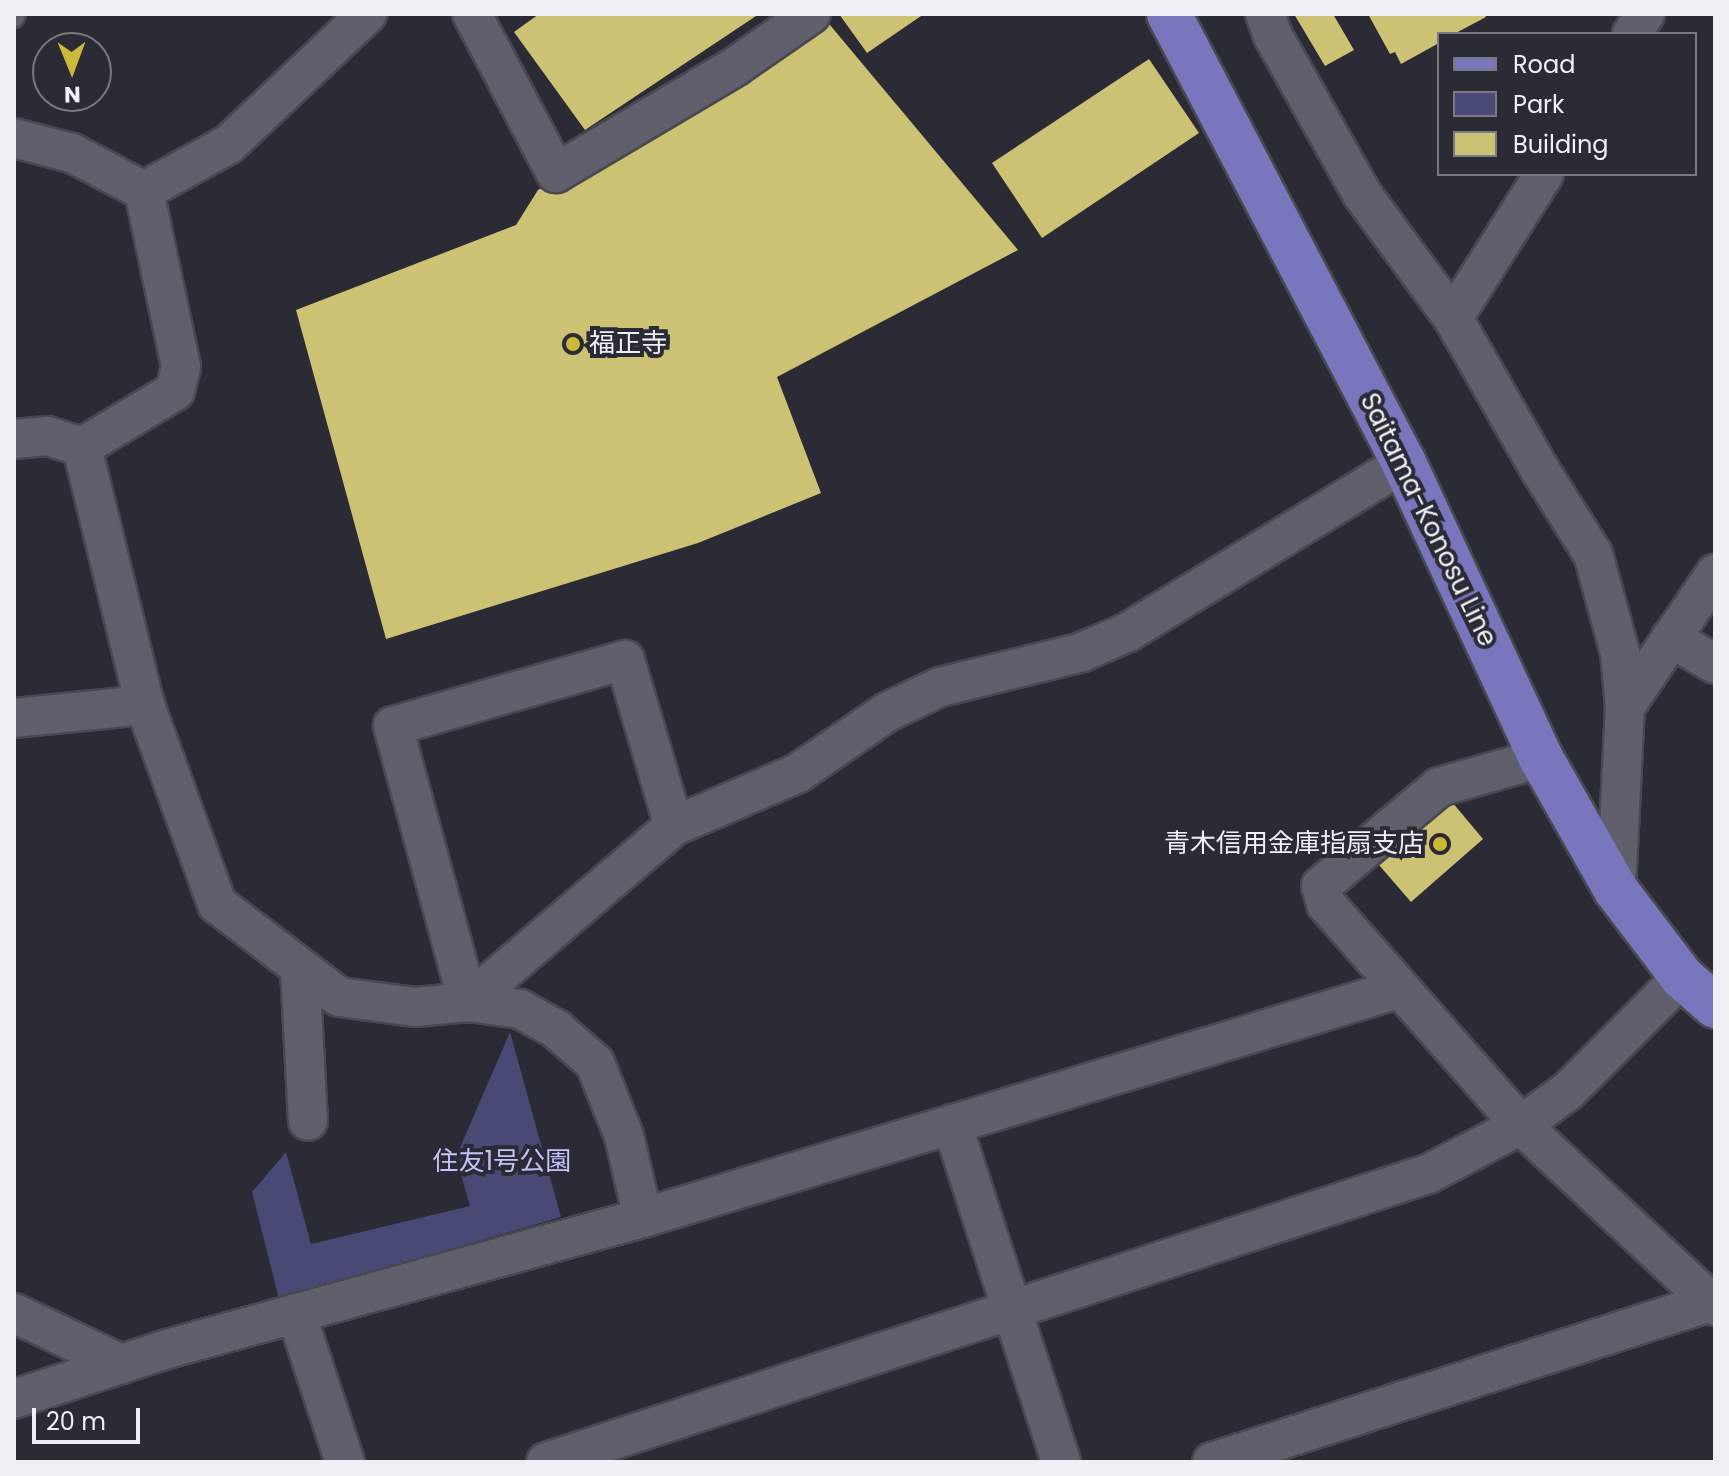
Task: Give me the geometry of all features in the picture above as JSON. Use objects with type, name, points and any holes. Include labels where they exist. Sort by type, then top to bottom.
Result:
[{"type":"main road","name":"Saitama-Konosu Line","points":[[1169,14],[1404,463],[1541,758],[1616,890],[1682,977],[1715,1006]]},
{"type":"street","points":[[144,191],[229,144],[367,14]]},
{"type":"street","points":[[472,14],[556,173],[736,66],[811,14]]},
{"type":"street","points":[[1265,14],[1273,36],[1362,194],[1453,318],[1540,470],[1593,554],[1620,653],[1625,707],[1618,787],[1616,890]]},
{"type":"street","points":[[1633,32],[1645,14]]},
{"type":"street","points":[[14,138],[72,153],[144,191]]},
{"type":"street","points":[[1453,318],[1543,176]]},
{"type":"street","points":[[14,439],[48,436],[82,447],[175,391],[181,367],[144,191]]},
{"type":"street","points":[[82,447],[145,705],[217,904],[339,997],[416,1007],[468,1002],[520,1009],[556,1029],[595,1063],[624,1136],[643,1218]]},
{"type":"street","points":[[468,1002],[674,826],[798,773],[887,712],[940,687],[1082,652],[1128,632],[1404,463]]},
{"type":"street","points":[[1625,707],[1715,574]]},
{"type":"street","points":[[1671,638],[1715,664]]},
{"type":"street","points":[[468,1002],[393,726],[625,660],[674,826]]},
{"type":"street","points":[[14,718],[145,705]]},
{"type":"street","points":[[1212,1462],[1712,1304],[1521,1125],[1326,904],[1321,886],[1439,787],[1541,758]]},
{"type":"street","points":[[300,969],[308,1121]]},
{"type":"street","points":[[546,1462],[1430,1173],[1521,1125],[1568,1091],[1682,977]]},
{"type":"street","points":[[14,1399],[296,1313],[643,1218],[1398,989]]},
{"type":"street","points":[[952,1124],[1061,1462]]},
{"type":"street","points":[[14,1313],[121,1364]]},
{"type":"street","points":[[296,1313],[345,1462]]},
{"type":"green space","name":"住友1号公園","points":[[510,1032],[561,1217],[279,1299],[252,1192],[286,1152],[311,1244],[470,1206],[456,1157]]},
{"type":"building","points":[[539,14],[759,14],[585,130],[514,32]]},
{"type":"building","points":[[839,14],[924,14],[867,53]]},
{"type":"building","points":[[1294,14],[1333,14],[1354,50],[1325,66]]},
{"type":"building","points":[[1368,14],[1484,14],[1486,17],[1458,32],[1437,32],[1437,44],[1401,64],[1395,52],[1390,54]]},
{"type":"building","name":"福正寺","points":[[825,19],[1018,250],[777,377],[821,493],[698,543],[386,639],[296,310],[516,225],[538,190]]},
{"type":"building","points":[[1149,59],[1199,133],[1042,238],[992,163]]},
{"type":"building","points":[[1452,802],[1483,839],[1411,902],[1379,865]]},
{"type":"place","name":"福正寺","points":[[573,344]]},
{"type":"place","name":"青木信用金庫指扇支店","points":[[1440,844]]}]
